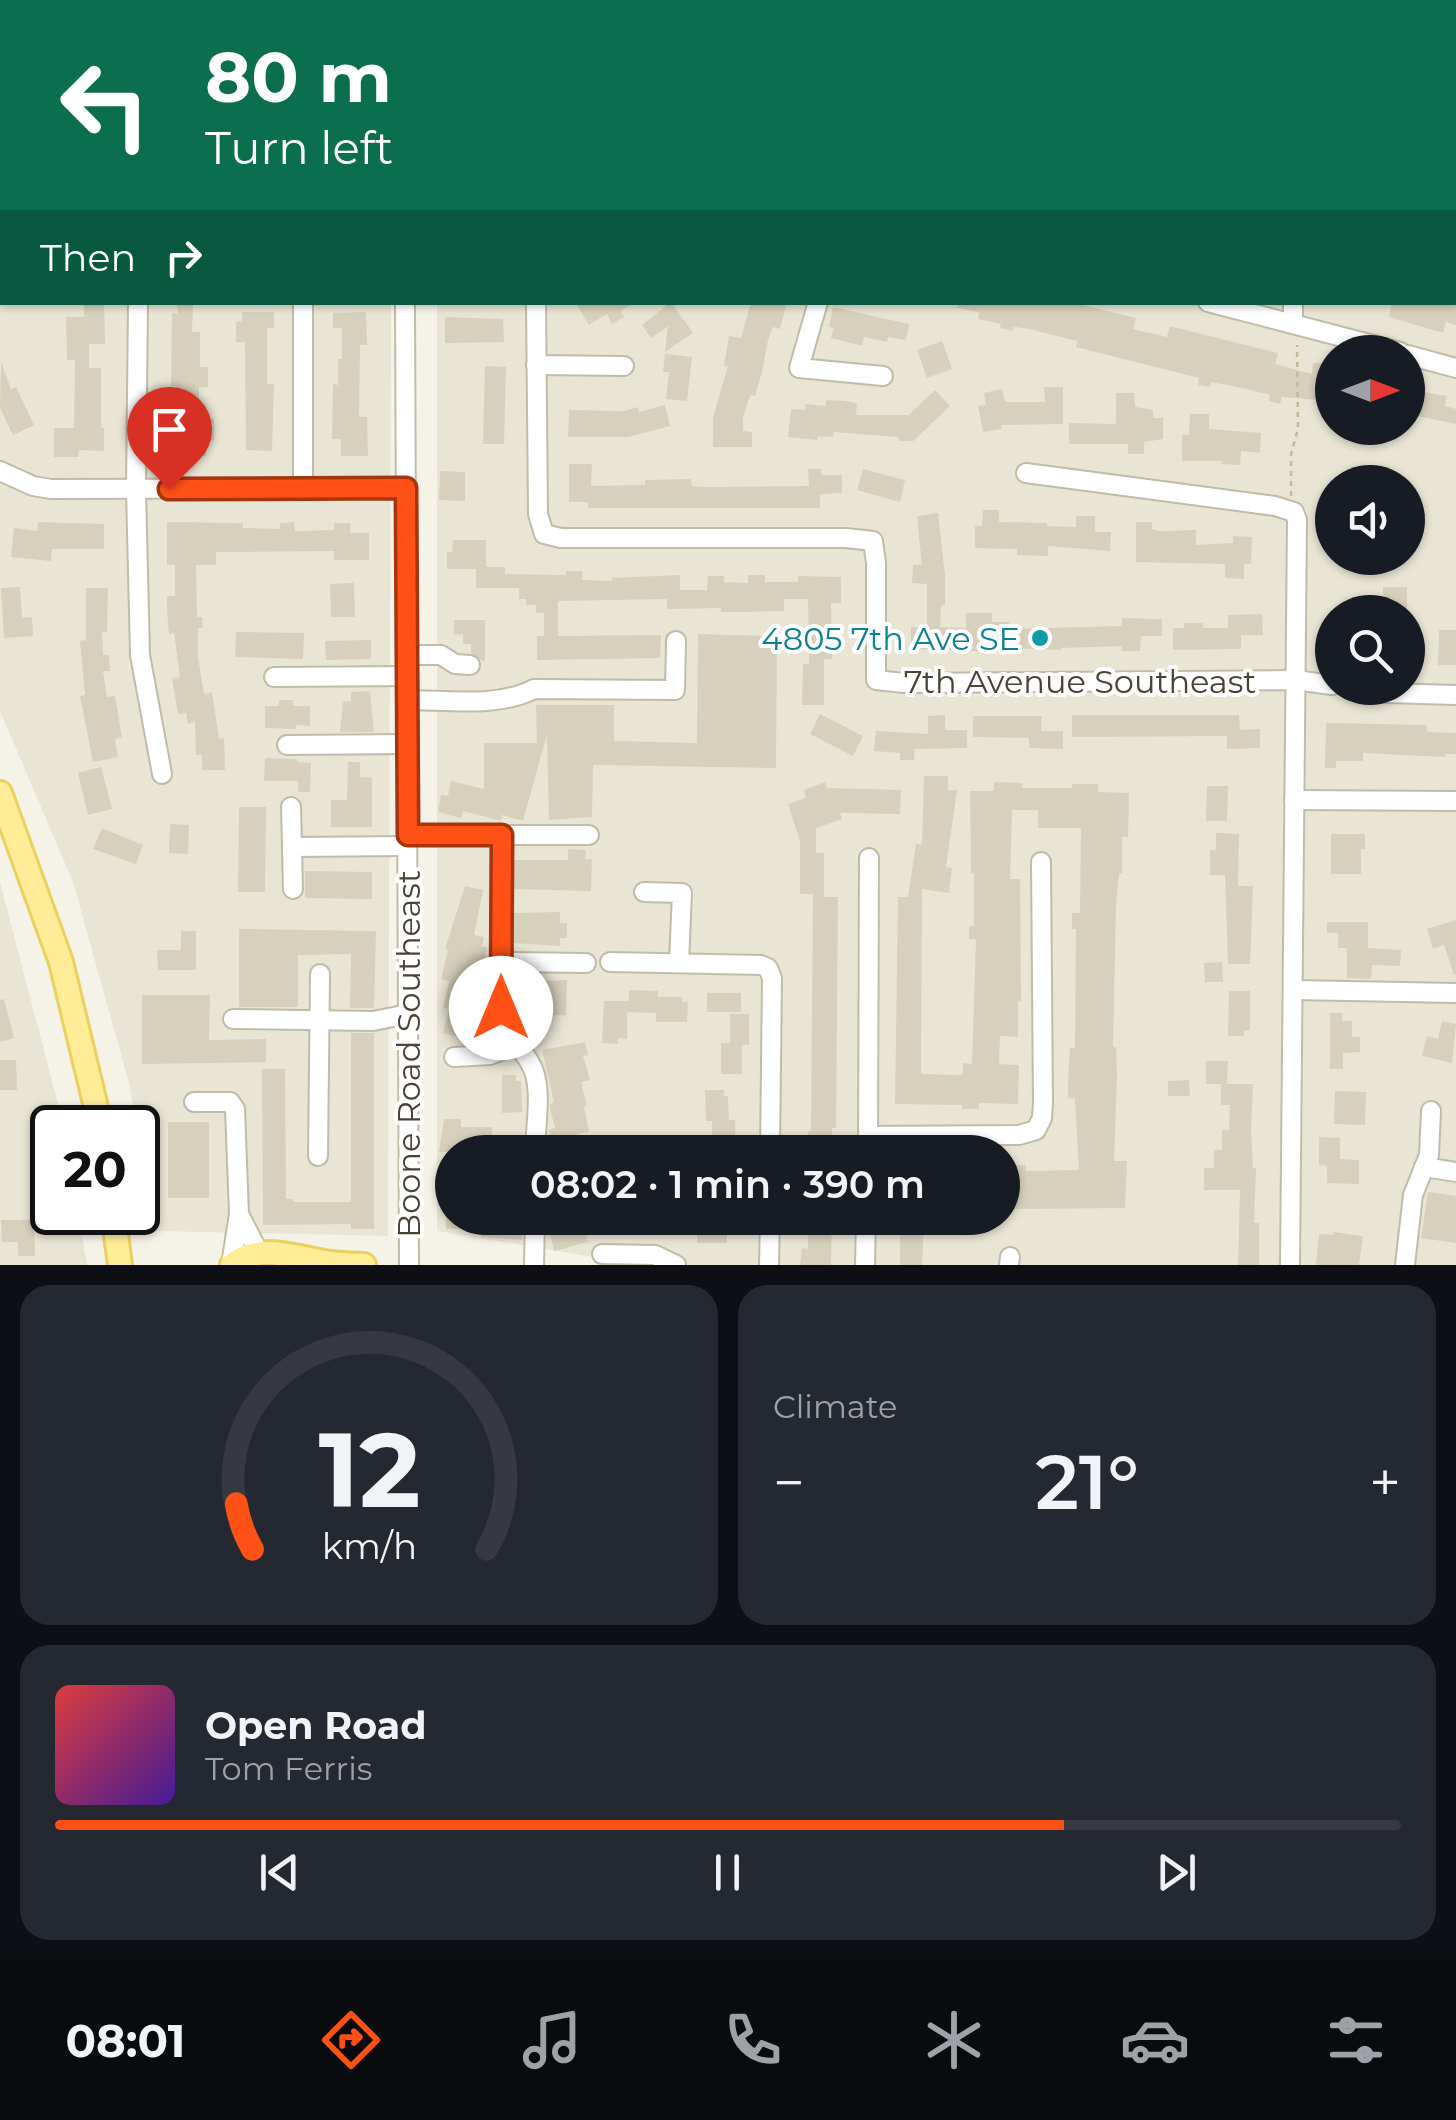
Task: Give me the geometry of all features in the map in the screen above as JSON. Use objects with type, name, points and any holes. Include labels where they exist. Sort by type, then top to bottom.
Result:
[{"type":"main road","points":[[0,792],[61,962],[95,1105]]},
{"type":"main road","points":[[116,1235],[120,1265]]},
{"type":"main road","points":[[232,1265],[243,1256],[292,1254],[321,1264],[364,1265]]},
{"type":"street","points":[[138,305],[136,490],[140,655],[162,774]]},
{"type":"street","points":[[303,305],[303,488]]},
{"type":"street","name":"Boone Road Southeast","points":[[405,305],[409,1265]]},
{"type":"street","points":[[536,305],[536,365],[624,366]]},
{"type":"street","points":[[817,305],[799,368],[883,376]]},
{"type":"street","points":[[1220,305],[1337,335]]},
{"type":"street","points":[[1293,305],[1293,323]]},
{"type":"street","points":[[1425,359],[1456,368]]},
{"type":"street","name":"7th Avenue Southeast","points":[[536,365],[538,514],[544,534],[561,538],[873,541],[876,680],[1315,682]]},
{"type":"street","points":[[0,472],[33,486],[52,488],[406,488]]},
{"type":"street","points":[[1026,473],[1275,506],[1294,512],[1297,520],[1290,1265]]},
{"type":"street","points":[[407,700],[489,700],[534,689],[676,690],[676,642]]},
{"type":"street","points":[[407,655],[441,655],[455,664],[470,665]]},
{"type":"street","points":[[274,676],[407,676]]},
{"type":"street","points":[[1425,694],[1456,695]]},
{"type":"street","points":[[287,746],[407,744]]},
{"type":"street","points":[[1294,800],[1456,801]]},
{"type":"street","points":[[291,807],[292,889]]},
{"type":"street","points":[[502,835],[501,1014],[507,1033],[530,1061],[535,1074],[535,1135]]},
{"type":"street","points":[[292,846],[502,835],[588,835]]},
{"type":"street","points":[[868,1135],[869,858]]},
{"type":"street","points":[[1019,1135],[1036,1130],[1042,1118],[1041,862]]},
{"type":"street","points":[[644,892],[682,892],[679,963]]},
{"type":"street","points":[[501,962],[586,962]]},
{"type":"street","points":[[610,962],[761,965],[770,972],[770,1135]]},
{"type":"street","points":[[318,1156],[320,974]]},
{"type":"street","points":[[1293,990],[1456,993]]},
{"type":"street","points":[[233,1019],[372,1021],[408,1014]]},
{"type":"street","points":[[454,1057],[490,1056],[516,1045]]},
{"type":"street","points":[[194,1102],[230,1102],[235,1108],[239,1214],[232,1265]]},
{"type":"street","points":[[1405,1265],[1413,1195],[1428,1154],[1431,1112]]},
{"type":"street","points":[[1424,1166],[1456,1172]]},
{"type":"street","points":[[239,1214],[260,1255]]},
{"type":"street","points":[[534,1265],[535,1235]]},
{"type":"street","points":[[769,1265],[770,1235]]},
{"type":"street","points":[[865,1265],[866,1235]]},
{"type":"street","points":[[602,1254],[655,1255],[676,1265]]},
{"type":"path","points":[[1293,323],[1297,340],[1298,429],[1289,480],[1294,512]]},
{"type":"shaded area","points":[[0,305],[391,305],[388,1236],[160,1231],[160,1105],[133,1105],[73,882],[0,711]]},
{"type":"shaded area","points":[[437,305],[1456,305],[1456,1265],[641,1265],[461,1235],[1020,1235],[1020,1135],[437,1135]]},
{"type":"shaded area","points":[[0,882],[58,1105],[30,1105],[30,1235],[82,1235],[87,1265],[0,1265]]},
{"type":"building","points":[[84,305],[104,305],[105,344],[89,344],[89,368],[101,368],[104,451],[79,450],[78,457],[54,457],[54,428],[74,428],[75,360],[67,360],[66,317],[84,317]]},
{"type":"building","points":[[177,305],[193,305],[192,332],[200,332],[200,367],[208,367],[208,387],[199,387],[199,413],[214,419],[214,441],[206,441],[206,456],[177,456],[177,431],[171,431],[171,413],[177,413],[177,386],[171,386],[172,313],[178,314]]},
{"type":"building","points":[[577,305],[630,305],[620,311],[624,317],[612,324],[607,314],[589,325]]},
{"type":"building","points":[[667,305],[673,305],[693,333],[665,352],[668,326],[651,338],[642,325]]},
{"type":"building","points":[[750,305],[786,305],[780,329],[773,327],[768,340],[755,396],[750,395],[743,418],[743,431],[752,432],[752,447],[713,447],[713,417],[728,366],[724,366],[729,336],[741,338]]},
{"type":"building","points":[[958,305],[1082,305],[1136,318],[1133,329],[1167,337],[1170,326],[1278,353],[1275,364],[1312,374],[1315,363],[1315,400],[1282,397],[1280,404],[1269,401],[1270,395],[1238,387],[1211,382],[1210,387],[1198,385],[1199,378],[1076,347],[1077,341],[1030,329],[1000,328],[1001,324],[978,319],[979,312],[957,308]]},
{"type":"building","points":[[1391,305],[1456,305],[1456,325],[1446,322],[1443,333],[1389,317]]},
{"type":"building","points":[[833,307],[909,324],[906,340],[888,337],[887,342],[864,337],[862,346],[831,338]]},
{"type":"building","points":[[242,312],[274,312],[274,328],[267,328],[267,384],[274,384],[272,451],[246,450],[245,342],[236,342],[236,322],[242,321]]},
{"type":"building","points":[[366,312],[367,345],[360,345],[359,417],[367,417],[368,456],[341,456],[341,439],[332,439],[333,384],[338,385],[342,328],[333,328],[333,313]]},
{"type":"building","points":[[445,317],[503,319],[504,342],[445,343]]},
{"type":"building","points":[[942,341],[952,369],[927,378],[917,350]]},
{"type":"building","points":[[665,354],[692,357],[687,401],[666,399],[669,372],[663,372]]},
{"type":"building","points":[[1,362],[11,389],[16,387],[34,425],[13,435],[0,408]]},
{"type":"building","points":[[485,366],[506,367],[504,444],[483,444]]},
{"type":"building","points":[[1044,387],[1063,387],[1063,424],[1001,425],[1002,429],[983,432],[978,406],[986,405],[984,393],[1002,389],[1005,402],[1045,402]]},
{"type":"building","points":[[935,390],[950,406],[913,441],[834,432],[833,437],[818,436],[817,440],[788,437],[791,409],[805,410],[805,404],[826,406],[826,400],[844,401],[857,403],[856,415],[909,415]]},
{"type":"building","points":[[1425,392],[1446,396],[1445,406],[1456,409],[1456,424],[1425,418]]},
{"type":"building","points":[[1116,393],[1134,393],[1135,407],[1153,410],[1153,418],[1163,418],[1163,439],[1144,442],[1144,454],[1128,454],[1128,444],[1069,444],[1069,423],[1116,424]]},
{"type":"building","points":[[665,405],[670,426],[628,437],[568,437],[569,410],[624,411],[638,407],[639,412]]},
{"type":"building","points":[[1190,414],[1209,414],[1209,429],[1261,433],[1260,453],[1241,451],[1240,465],[1182,461],[1182,435],[1189,435]]},
{"type":"building","points":[[569,464],[592,464],[591,486],[691,479],[692,486],[702,487],[809,486],[808,469],[821,469],[821,475],[842,475],[842,493],[820,494],[820,508],[588,508],[588,502],[569,502]]},
{"type":"building","points":[[863,469],[905,480],[900,502],[857,490]]},
{"type":"building","points":[[440,471],[465,472],[465,501],[439,500]]},
{"type":"building","points":[[983,510],[999,510],[999,522],[1047,526],[1076,527],[1076,516],[1095,516],[1095,532],[1111,532],[1110,551],[1048,546],[1048,556],[1017,555],[1017,549],[975,548],[975,526],[982,526]]},
{"type":"building","points":[[938,513],[945,576],[940,627],[966,628],[966,613],[992,613],[992,622],[1009,622],[1010,629],[1122,626],[1122,618],[1162,619],[1162,636],[1141,636],[1140,651],[1122,651],[1122,646],[1010,648],[1010,652],[911,649],[911,627],[927,628],[927,584],[912,583],[913,565],[922,565],[917,516]]},
{"type":"building","points":[[38,522],[104,524],[104,549],[52,549],[51,561],[11,557],[14,528],[37,531]]},
{"type":"building","points":[[167,522],[243,523],[243,528],[280,529],[280,523],[294,522],[295,531],[334,530],[334,523],[350,523],[350,533],[369,533],[369,560],[334,560],[334,551],[216,552],[216,565],[196,565],[197,617],[202,617],[203,628],[198,628],[198,657],[204,694],[212,692],[219,739],[224,738],[225,770],[202,770],[202,755],[196,755],[195,722],[188,724],[186,713],[178,714],[172,678],[180,677],[167,610],[167,596],[175,596],[175,565],[167,565]]},
{"type":"building","points":[[1136,522],[1152,522],[1152,529],[1159,531],[1196,530],[1196,545],[1233,543],[1233,536],[1252,537],[1251,564],[1244,564],[1244,579],[1225,578],[1225,564],[1136,562]]},
{"type":"building","points":[[453,540],[486,540],[486,567],[505,567],[505,574],[566,575],[566,571],[582,571],[582,580],[612,581],[680,575],[680,590],[707,590],[708,576],[724,576],[724,582],[748,583],[748,575],[765,575],[765,582],[798,582],[798,576],[841,577],[841,603],[831,603],[832,659],[824,659],[824,705],[802,705],[803,664],[809,664],[808,599],[784,599],[784,611],[743,612],[721,612],[721,608],[667,609],[667,599],[558,601],[558,636],[661,635],[660,658],[537,660],[537,636],[544,636],[544,613],[536,613],[536,605],[526,605],[526,599],[519,599],[519,588],[476,588],[476,569],[447,569],[447,552],[452,552]]},
{"type":"building","points":[[354,583],[355,617],[331,617],[330,584]]},
{"type":"building","points":[[20,587],[22,618],[32,617],[33,636],[4,638],[1,588]]},
{"type":"building","points":[[1383,587],[1407,587],[1407,595],[1383,595]]},
{"type":"building","points":[[86,588],[108,588],[107,632],[102,632],[103,655],[109,655],[110,671],[103,671],[107,697],[115,696],[122,737],[115,739],[118,757],[93,762],[80,696],[85,695],[80,641],[86,640]]},
{"type":"building","points":[[1262,614],[1263,635],[1241,635],[1241,649],[1173,650],[1173,628],[1184,628],[1184,623],[1228,628],[1228,615]]},
{"type":"building","points":[[454,620],[485,620],[485,662],[471,653],[471,644],[463,644],[463,634],[454,635]]},
{"type":"building","points":[[1439,630],[1456,630],[1456,665],[1438,665]]},
{"type":"building","points":[[236,632],[304,633],[303,659],[235,657]]},
{"type":"building","points":[[698,634],[777,636],[776,768],[593,765],[592,817],[549,820],[547,734],[523,821],[502,815],[501,821],[463,811],[461,818],[438,812],[441,795],[448,796],[451,781],[484,789],[484,743],[537,743],[536,705],[614,705],[614,741],[697,743]]},
{"type":"building","points":[[371,640],[371,659],[326,660],[325,641]]},
{"type":"building","points":[[370,691],[374,732],[340,732],[343,702],[351,701],[351,692]]},
{"type":"building","points":[[279,700],[293,700],[293,706],[310,706],[310,726],[265,728],[265,706],[279,706]]},
{"type":"building","points":[[820,714],[863,736],[853,756],[810,734]]},
{"type":"building","points":[[945,715],[945,730],[967,730],[967,748],[915,749],[914,760],[900,760],[900,753],[874,751],[876,731],[928,734],[928,716]]},
{"type":"building","points":[[1072,715],[1239,715],[1240,730],[1260,729],[1260,748],[1227,749],[1227,736],[1072,737]]},
{"type":"building","points":[[973,716],[1042,716],[1041,731],[1063,731],[1063,749],[1029,748],[1029,738],[973,737]]},
{"type":"building","points":[[1326,723],[1427,725],[1427,732],[1456,733],[1456,754],[1445,757],[1363,753],[1363,761],[1336,761],[1336,768],[1325,768]]},
{"type":"building","points":[[265,758],[311,763],[310,792],[298,792],[298,781],[264,781]]},
{"type":"building","points":[[348,762],[360,762],[360,777],[372,778],[372,827],[331,827],[331,800],[347,800]]},
{"type":"building","points":[[101,767],[112,809],[88,815],[78,773]]},
{"type":"building","points":[[924,776],[948,776],[948,790],[957,790],[946,867],[952,868],[949,893],[922,889],[921,1074],[963,1075],[963,1063],[972,1064],[976,939],[969,939],[969,926],[974,926],[970,791],[994,791],[994,782],[1022,783],[1022,788],[1098,784],[1098,792],[1129,793],[1128,837],[1122,837],[1122,873],[1116,903],[1113,1047],[1117,1073],[1114,1161],[1127,1161],[1125,1208],[1020,1209],[1020,1165],[1026,1165],[1026,1171],[1079,1170],[1075,1099],[1068,1098],[1068,1082],[1070,1048],[1075,1048],[1076,929],[1072,929],[1072,913],[1080,913],[1081,828],[1038,828],[1038,810],[1012,810],[1010,879],[1020,879],[1021,1001],[1018,1037],[1000,1036],[999,1064],[1019,1065],[1018,1104],[979,1103],[979,1109],[962,1109],[962,1105],[895,1104],[898,897],[908,897],[916,844],[922,845]]},
{"type":"building","points":[[825,782],[827,788],[901,790],[900,814],[840,813],[842,819],[816,828],[816,853],[824,853],[824,897],[838,897],[836,1128],[832,1128],[832,1135],[808,1135],[813,894],[800,894],[800,841],[788,804],[806,798],[804,790]]},
{"type":"building","points":[[1207,786],[1228,786],[1227,821],[1206,821]]},
{"type":"building","points":[[239,807],[266,807],[265,892],[238,892]]},
{"type":"building","points":[[170,824],[189,825],[188,854],[169,853]]},
{"type":"building","points":[[102,828],[143,845],[136,864],[93,849]]},
{"type":"building","points":[[1216,833],[1239,834],[1238,886],[1253,886],[1250,964],[1228,964],[1225,875],[1210,875],[1210,850],[1216,850]]},
{"type":"building","points":[[1331,834],[1365,834],[1361,874],[1331,874]]},
{"type":"building","points":[[568,849],[586,850],[585,859],[592,859],[591,891],[514,889],[514,860],[568,860]]},
{"type":"building","points":[[305,871],[372,872],[372,899],[305,898]]},
{"type":"building","points":[[465,886],[483,890],[474,935],[484,937],[482,946],[487,948],[476,1018],[482,1019],[481,1027],[486,1028],[483,1043],[443,1033],[449,1009],[443,1008],[449,981],[441,979],[448,950],[445,949]]},
{"type":"building","points":[[560,912],[560,923],[567,923],[567,938],[560,938],[560,946],[514,943],[514,913]]},
{"type":"building","points":[[1456,920],[1454,975],[1444,945],[1433,949],[1427,929]]},
{"type":"building","points":[[1327,922],[1368,922],[1368,948],[1401,950],[1400,966],[1372,965],[1371,979],[1347,978],[1347,948],[1338,948],[1338,933],[1327,933]]},
{"type":"building","points":[[239,929],[376,931],[374,1008],[350,1008],[351,954],[298,955],[298,1007],[239,1007]]},
{"type":"building","points":[[181,931],[196,931],[196,970],[158,970],[157,950],[181,950]]},
{"type":"building","points":[[1222,962],[1223,982],[1205,982],[1204,963]]},
{"type":"building","points":[[567,980],[566,1015],[518,1017],[518,1010],[514,1010],[514,982]]},
{"type":"building","points":[[629,990],[658,991],[658,997],[682,997],[682,1002],[688,1002],[687,1022],[656,1022],[656,1013],[627,1012],[627,1039],[618,1038],[618,1044],[602,1043],[604,1001],[629,1001]]},
{"type":"building","points":[[1229,991],[1250,991],[1250,1030],[1244,1030],[1244,1036],[1228,1036]]},
{"type":"building","points":[[707,993],[741,993],[741,1012],[707,1012]]},
{"type":"building","points":[[142,995],[210,995],[209,1040],[266,1039],[266,1062],[142,1064]]},
{"type":"building","points":[[4,999],[14,1038],[0,1042],[0,1000]]},
{"type":"building","points":[[1330,1013],[1342,1013],[1342,1021],[1352,1021],[1352,1037],[1360,1037],[1360,1052],[1343,1053],[1343,1069],[1330,1069]]},
{"type":"building","points":[[730,1014],[749,1014],[749,1045],[742,1045],[742,1074],[721,1074],[721,1043],[730,1043]]},
{"type":"building","points":[[1442,1021],[1456,1024],[1452,1063],[1422,1056],[1427,1036],[1438,1039]]},
{"type":"building","points":[[351,1033],[374,1033],[374,1229],[351,1229],[351,1224],[263,1225],[262,1069],[285,1069],[286,1199],[351,1202]]},
{"type":"building","points":[[585,1042],[588,1055],[583,1056],[590,1080],[581,1082],[589,1132],[550,1135],[549,1130],[555,1128],[550,1109],[554,1102],[542,1050]]},
{"type":"building","points":[[0,1060],[16,1060],[17,1090],[0,1090]]},
{"type":"building","points":[[1206,1061],[1228,1061],[1227,1084],[1253,1084],[1254,1223],[1259,1223],[1259,1265],[1238,1265],[1240,1190],[1204,1190],[1204,1168],[1214,1168],[1214,1150],[1222,1150],[1222,1130],[1229,1130],[1230,1105],[1221,1105],[1221,1084],[1206,1084]]},
{"type":"building","points":[[502,1075],[516,1075],[516,1081],[521,1081],[522,1112],[502,1113]]},
{"type":"building","points":[[1189,1080],[1190,1096],[1168,1096],[1168,1081]]},
{"type":"building","points":[[705,1090],[724,1090],[729,1120],[735,1120],[735,1135],[712,1135],[712,1121],[706,1121]]},
{"type":"building","points":[[1335,1091],[1366,1092],[1365,1125],[1334,1124]]},
{"type":"building","points":[[444,1119],[461,1119],[461,1127],[492,1127],[492,1135],[442,1135]]},
{"type":"building","points":[[168,1122],[209,1122],[209,1198],[168,1198]]},
{"type":"building","points":[[1319,1137],[1340,1138],[1340,1159],[1359,1160],[1359,1184],[1327,1183],[1327,1166],[1319,1165]]},
{"type":"building","points":[[1428,1192],[1456,1196],[1456,1243],[1421,1238]]},
{"type":"building","points":[[1,1220],[30,1220],[35,1256],[18,1256],[18,1242],[2,1242]]},
{"type":"building","points":[[1319,1234],[1363,1236],[1359,1265],[1316,1265]]},
{"type":"building","points":[[481,1235],[522,1235],[522,1240]]},
{"type":"building","points":[[551,1235],[586,1235],[588,1242],[554,1251]]},
{"type":"building","points":[[697,1235],[727,1235],[727,1243],[697,1243]]},
{"type":"building","points":[[808,1235],[832,1235],[831,1265],[800,1265],[802,1248],[808,1249]]},
{"type":"building","points":[[900,1235],[923,1235],[922,1265],[900,1265]]},
{"type":"place","name":"4805 7th Ave SE","points":[[1040,638]]},
{"type":"route","points":[[169,489],[406,488],[408,835],[502,835],[501,1008]]}]
